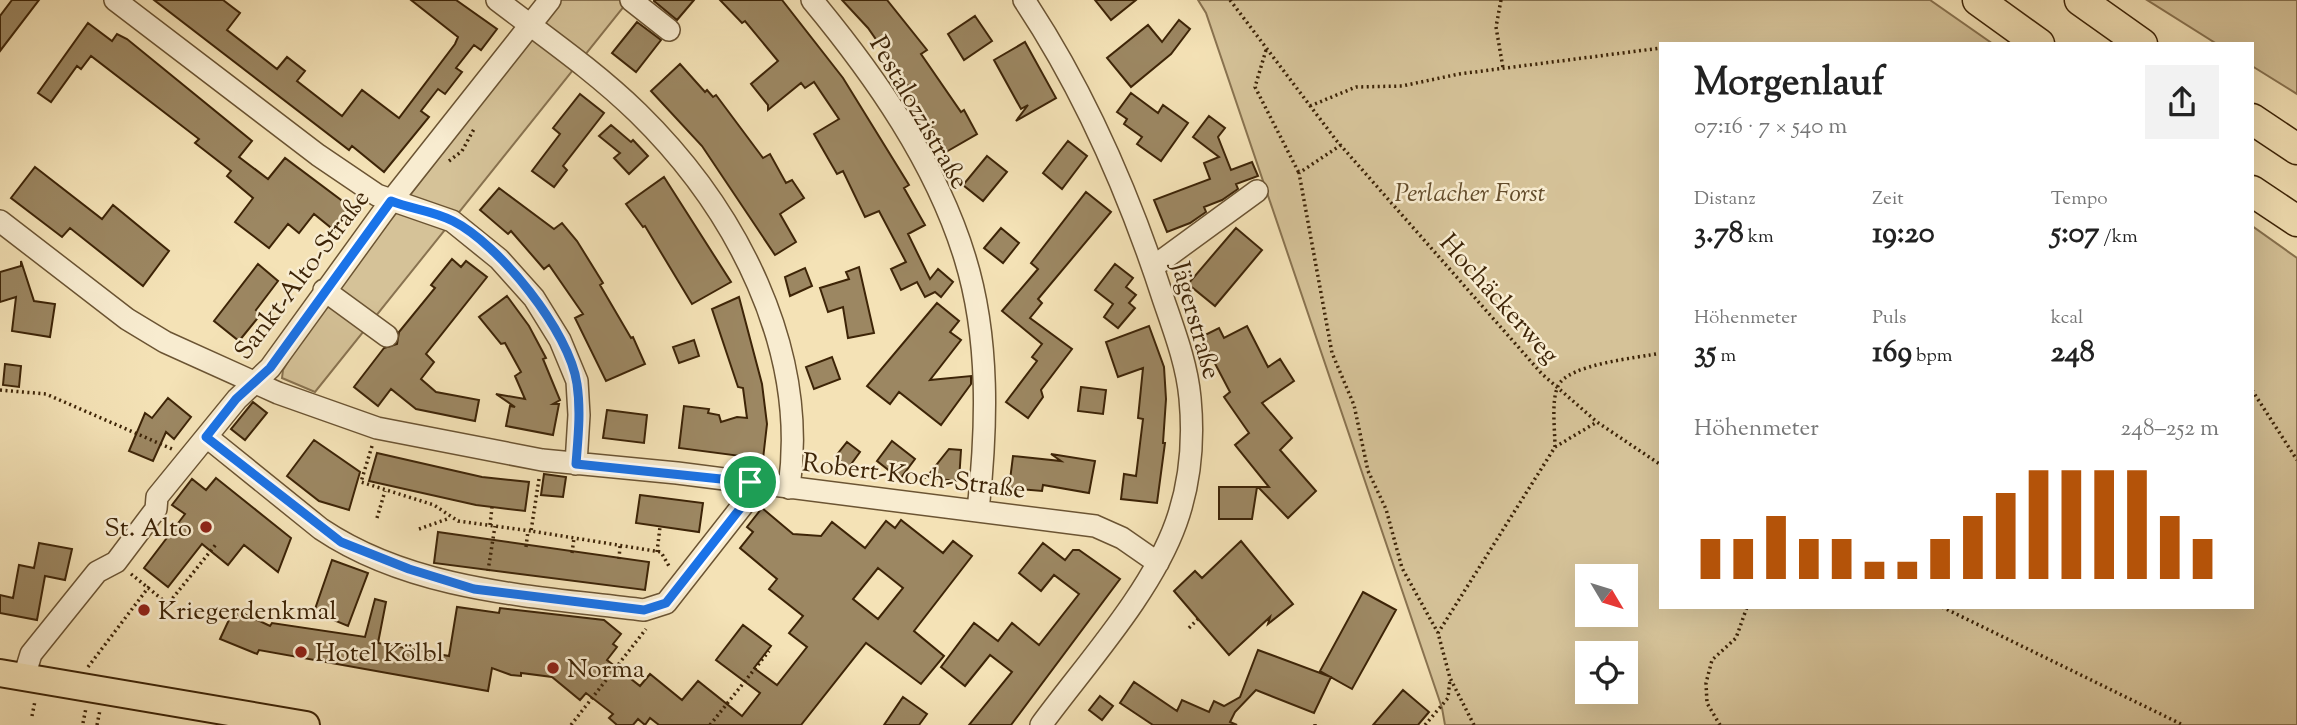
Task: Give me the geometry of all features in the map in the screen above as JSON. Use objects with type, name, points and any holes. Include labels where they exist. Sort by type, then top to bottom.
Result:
[{"type":"highway","points":[[1978,0],[2036,42]]},
{"type":"highway","points":[[2080,0],[2139,42]]},
{"type":"highway","points":[[2254,120],[2297,149]]},
{"type":"highway","points":[[2254,192],[2297,221]]},
{"type":"main road","points":[[20,681],[306,725]]},
{"type":"street","points":[[115,0],[318,155],[377,195],[452,220],[491,252],[534,299],[560,340],[577,381],[579,415],[576,464]]},
{"type":"street","points":[[497,0],[638,113],[675,154],[718,210],[745,254],[769,311],[786,372],[793,430],[789,488]]},
{"type":"street","name":"Sankt-Alto-Straße","points":[[20,681],[31,654],[97,572],[116,562],[156,509],[157,497],[236,399],[270,368],[391,201],[550,0]]},
{"type":"street","points":[[631,0],[669,30]]},
{"type":"street","name":"Pestalozzistraße","points":[[812,0],[866,65],[932,177],[965,258],[981,338],[986,442],[978,511]]},
{"type":"street","name":"Jägerstraße","points":[[1024,0],[1085,100],[1153,267],[1184,363],[1192,436],[1186,489],[1176,522],[1158,563],[1041,725]]},
{"type":"street","points":[[1153,267],[1257,191]]},
{"type":"street","name":"Robert-Koch-Straße","points":[[2,227],[127,319],[165,342],[255,383],[377,428],[542,460],[750,482],[1095,526],[1122,538],[1158,563]]},
{"type":"street","points":[[324,290],[387,336]]},
{"type":"street","points":[[206,437],[341,542],[409,569],[459,584],[644,610],[666,603],[683,583],[746,501],[750,482]]},
{"type":"path","name":"Hochäckerweg","points":[[1230,0],[1341,145],[1556,388],[1597,422],[1659,464]]},
{"type":"path","points":[[1501,0],[1496,27],[1503,68]]},
{"type":"path","points":[[1310,106],[1356,87],[1402,86],[1503,68],[1659,48]]},
{"type":"path","points":[[1267,49],[1255,86],[1299,173],[1332,354],[1354,405],[1368,471],[1386,509],[1402,568],[1438,633],[1450,678],[1474,725]]},
{"type":"path","points":[[1299,173],[1341,145]]},
{"type":"path","points":[[1555,447],[1556,388],[1564,376],[1588,368],[1659,353]]},
{"type":"path","points":[[0,390],[46,394],[190,457]]},
{"type":"path","points":[[2254,393],[2297,460]]},
{"type":"path","points":[[1438,633],[1555,447],[1597,422]]},
{"type":"path","points":[[377,428],[360,482],[434,505],[450,518]]},
{"type":"path","points":[[526,547],[542,460]]},
{"type":"path","points":[[377,519],[386,491]]},
{"type":"path","points":[[459,584],[460,571],[489,572],[492,507]]},
{"type":"path","points":[[419,529],[450,518],[661,552],[683,583]]},
{"type":"path","points":[[656,552],[660,527]]},
{"type":"path","points":[[572,553],[574,538]]},
{"type":"path","points":[[88,667],[149,586],[168,604],[217,544]]},
{"type":"path","points":[[619,559],[620,546]]},
{"type":"path","points":[[571,725],[666,603]]},
{"type":"path","points":[[1720,725],[1707,703],[1706,683],[1712,660],[1737,638],[1745,609]]},
{"type":"path","points":[[1946,609],[2183,725]]},
{"type":"path","points":[[1189,628],[1200,617]]},
{"type":"path","points":[[710,725],[769,651]]},
{"type":"path","points":[[1426,725],[1448,698],[1450,678]]},
{"type":"path","points":[[20,681],[32,716]]},
{"type":"path","points":[[83,723],[86,703]]},
{"type":"green space","points":[[561,0],[629,0],[315,392],[282,378],[283,370],[311,323]]},
{"type":"green space","name":"Perlacher Forst","points":[[1198,0],[1930,0],[1990,42],[1659,42],[1659,609],[2254,609],[2254,227],[2297,258],[2297,725],[1445,725],[1442,708],[1206,13]]},
{"type":"green space","points":[[2147,0],[2297,0],[2297,94],[2254,67],[2254,42],[2214,42]]},
{"type":"building","points":[[12,0],[39,0],[0,51],[0,16]]},
{"type":"building","points":[[154,0],[223,0],[240,13],[227,30],[277,69],[287,57],[305,71],[297,81],[342,116],[362,90],[399,118],[455,44],[458,37],[411,0],[456,0],[497,29],[481,50],[474,45],[456,68],[462,72],[445,94],[438,89],[421,111],[429,117],[384,172],[352,146],[349,150]]},
{"type":"building","points":[[654,0],[694,0],[677,20],[654,1]]},
{"type":"building","points":[[720,0],[782,0],[843,78],[909,185],[904,188],[925,225],[908,234],[930,279],[938,269],[953,282],[941,297],[935,292],[925,297],[917,282],[901,290],[891,269],[906,262],[879,211],[865,217],[843,171],[837,174],[814,134],[839,119],[814,82],[805,88],[801,83],[768,110],[768,105],[751,84],[778,61],[745,21],[742,23]]},
{"type":"building","points":[[842,0],[887,0],[927,50],[921,54],[961,112],[964,110],[977,134],[946,152],[923,112],[921,113],[907,93],[911,90],[868,28]]},
{"type":"building","points":[[1095,0],[1136,0],[1111,20]]},
{"type":"building","points":[[975,16],[992,41],[964,60],[948,34]]},
{"type":"building","points":[[1179,20],[1190,29],[1171,54],[1131,87],[1107,58],[1148,25],[1162,42]]},
{"type":"building","points":[[637,22],[661,40],[636,72],[612,53]]},
{"type":"building","points":[[88,23],[112,41],[117,34],[127,39],[252,141],[239,157],[268,179],[285,158],[353,209],[335,231],[314,214],[299,233],[288,224],[269,248],[235,222],[253,198],[227,176],[231,171],[195,143],[199,139],[91,56],[81,69],[77,66],[51,102],[38,93]]},
{"type":"building","points":[[1025,42],[1056,98],[1016,121],[1028,105],[1021,109],[994,60]]},
{"type":"building","points":[[680,64],[705,92],[707,90],[713,97],[716,95],[763,158],[770,154],[786,183],[792,180],[804,198],[780,214],[796,242],[775,255],[702,146],[651,91]]},
{"type":"building","points":[[1131,93],[1158,113],[1163,105],[1188,123],[1161,161],[1137,144],[1142,137],[1124,124],[1127,119],[1117,112]]},
{"type":"building","points":[[580,94],[604,113],[563,166],[567,170],[554,187],[532,171],[560,134],[553,128]]},
{"type":"building","points":[[1209,116],[1225,128],[1218,137],[1231,170],[1252,162],[1258,176],[1236,184],[1238,189],[1222,200],[1204,207],[1206,212],[1190,223],[1167,232],[1154,200],[1210,179],[1204,163],[1219,157],[1193,137]]},
{"type":"building","points":[[611,125],[631,142],[633,140],[648,156],[629,174],[614,158],[620,153],[599,136]]},
{"type":"building","points":[[1068,141],[1087,156],[1062,189],[1043,173]]},
{"type":"building","points":[[987,156],[1007,172],[983,201],[963,185]]},
{"type":"building","points":[[35,167],[102,219],[113,205],[169,251],[143,286],[70,228],[62,237],[11,198]]},
{"type":"building","points":[[664,177],[731,282],[692,304],[645,226],[643,227],[626,204]]},
{"type":"building","points":[[499,188],[554,229],[562,223],[577,241],[603,283],[600,285],[631,338],[633,337],[645,364],[606,381],[575,318],[583,314],[549,265],[544,269],[511,231],[508,234],[480,210]]},
{"type":"building","points":[[1086,192],[1111,212],[1038,299],[1042,303],[1030,318],[1072,349],[1041,390],[1043,397],[1028,418],[1006,402],[1037,361],[1032,357],[1042,344],[1002,311],[1038,269],[1031,263]]},
{"type":"building","points":[[1001,228],[1019,243],[1003,263],[984,248]]},
{"type":"building","points":[[1236,228],[1262,250],[1215,306],[1188,284]]},
{"type":"building","points":[[452,259],[461,267],[466,261],[487,277],[426,354],[434,362],[421,379],[436,392],[479,400],[475,421],[416,409],[391,389],[378,406],[354,387],[384,348],[397,344],[399,332],[435,288],[431,285]]},
{"type":"building","points":[[21,261],[34,301],[55,304],[50,337],[12,331],[16,297],[0,302],[0,272],[21,266]]},
{"type":"building","points":[[258,264],[278,281],[256,310],[261,314],[239,341],[214,321]]},
{"type":"building","points":[[1115,264],[1133,278],[1126,287],[1136,295],[1129,303],[1135,308],[1118,328],[1104,317],[1113,304],[1095,290]]},
{"type":"building","points":[[859,267],[874,333],[848,338],[843,307],[828,312],[820,288],[849,279],[846,272]]},
{"type":"building","points":[[805,268],[812,286],[790,296],[785,277]]},
{"type":"building","points":[[507,296],[529,326],[546,358],[543,359],[560,400],[553,404],[559,404],[553,435],[506,426],[510,406],[515,407],[496,394],[525,399],[515,376],[521,372],[505,343],[501,344],[479,317]]},
{"type":"building","points":[[739,297],[762,384],[767,424],[763,459],[679,448],[684,406],[709,409],[708,413],[719,415],[721,422],[737,417],[747,418],[743,388],[738,387],[712,309]]},
{"type":"building","points":[[937,303],[959,321],[950,332],[961,340],[930,380],[971,376],[971,384],[941,425],[899,392],[890,404],[867,386]]},
{"type":"building","points":[[1149,326],[1164,367],[1166,399],[1165,443],[1157,503],[1121,499],[1124,474],[1136,476],[1143,419],[1138,418],[1143,368],[1118,377],[1106,342]]},
{"type":"building","points":[[1247,326],[1268,367],[1280,359],[1294,381],[1262,403],[1292,438],[1280,450],[1316,491],[1288,518],[1258,487],[1269,487],[1235,445],[1249,433],[1224,397],[1230,392],[1201,337],[1219,328],[1224,338]]},
{"type":"building","points":[[694,340],[699,356],[679,363],[673,347]]},
{"type":"building","points":[[832,357],[840,379],[814,389],[806,367]]},
{"type":"building","points":[[5,364],[21,366],[19,387],[3,385]]},
{"type":"building","points":[[1081,387],[1106,390],[1103,414],[1078,411]]},
{"type":"building","points":[[168,398],[191,417],[174,439],[166,432],[153,461],[129,451],[145,413],[152,418]]},
{"type":"building","points":[[253,402],[267,413],[245,440],[231,429]]},
{"type":"building","points":[[607,410],[647,415],[644,443],[603,438]]},
{"type":"building","points":[[314,440],[360,472],[349,510],[319,501],[287,476]]},
{"type":"building","points":[[892,441],[915,459],[900,479],[877,461]]},
{"type":"building","points":[[847,442],[860,452],[849,467],[835,457]]},
{"type":"building","points":[[949,449],[961,450],[959,481],[926,478]]},
{"type":"building","points":[[377,453],[482,477],[529,482],[525,511],[476,505],[369,481]]},
{"type":"building","points":[[1051,454],[1095,461],[1089,493],[1043,485],[1042,491],[1009,488],[1013,456],[1061,461]]},
{"type":"building","points":[[544,474],[566,477],[563,497],[541,495]]},
{"type":"building","name":"St. Alto","points":[[216,478],[291,538],[278,572],[244,545],[228,565],[202,544],[168,587],[144,568],[185,514],[172,505],[192,479],[206,490]]},
{"type":"building","points":[[1219,487],[1257,487],[1252,519],[1219,519]]},
{"type":"building","points":[[640,495],[703,503],[699,532],[636,523]]},
{"type":"building","points":[[762,508],[793,534],[821,536],[832,522],[865,548],[886,521],[895,528],[901,520],[943,553],[953,541],[972,556],[914,631],[944,656],[921,684],[866,643],[801,725],[659,725],[650,718],[645,725],[638,719],[633,725],[617,725],[609,718],[613,714],[586,693],[580,700],[552,677],[521,673],[521,676],[511,675],[492,668],[488,691],[259,650],[257,654],[220,639],[234,609],[270,626],[272,623],[365,637],[375,599],[386,602],[378,643],[449,656],[457,607],[499,613],[500,608],[604,620],[621,634],[613,644],[617,647],[607,660],[640,686],[650,674],[682,700],[698,681],[742,716],[760,693],[716,660],[743,625],[771,646],[754,668],[777,685],[807,647],[789,633],[803,616],[769,589],[777,579],[740,548],[753,532],[747,527]],"holes":[[[878,568],[903,588],[878,619],[853,599]]]},
{"type":"building","points":[[438,532],[649,562],[645,590],[434,563]]},
{"type":"building","points":[[1241,541],[1293,604],[1268,624],[1270,617],[1229,655],[1174,591],[1195,571],[1202,578]]},
{"type":"building","points":[[39,543],[72,549],[65,580],[45,576],[37,620],[0,613],[0,595],[13,598],[19,565],[34,568]]},
{"type":"building","points":[[1043,543],[1065,560],[1073,550],[1079,550],[1120,579],[1011,725],[969,725],[1012,672],[990,655],[965,686],[941,667],[974,623],[998,641],[1012,623],[1039,645],[1079,594],[1054,575],[1041,591],[1019,573]]},
{"type":"building","points":[[332,560],[368,573],[348,626],[314,612]]},
{"type":"building","points":[[1363,592],[1396,610],[1352,689],[1320,671]]},
{"type":"building","points":[[1258,650],[1331,677],[1314,713],[1256,690],[1235,712],[1230,722],[1237,725],[1153,725],[1120,703],[1134,682],[1177,711],[1182,700],[1209,712],[1214,701],[1224,706],[1240,697]]},
{"type":"building","points":[[1403,690],[1429,712],[1418,725],[1373,725]]},
{"type":"building","points":[[1100,696],[1113,706],[1102,720],[1089,710]]},
{"type":"building","points":[[903,697],[927,714],[919,725],[884,725]]},
{"type":"place","name":"St. Alto","points":[[206,527]]},
{"type":"place","name":"Kriegerdenkmal","points":[[144,610]]},
{"type":"place","name":"Hotel Kölbl","points":[[301,652]]},
{"type":"place","name":"Norma","points":[[553,668]]},
{"type":"route","points":[[391,201],[452,220],[475,236],[499,259],[534,299],[560,340],[577,381],[579,415],[576,464],[750,482],[746,501],[683,583],[666,603],[656,609],[644,610],[474,589],[409,569],[341,542],[321,529],[206,437],[236,399],[270,368],[391,201]]}]
